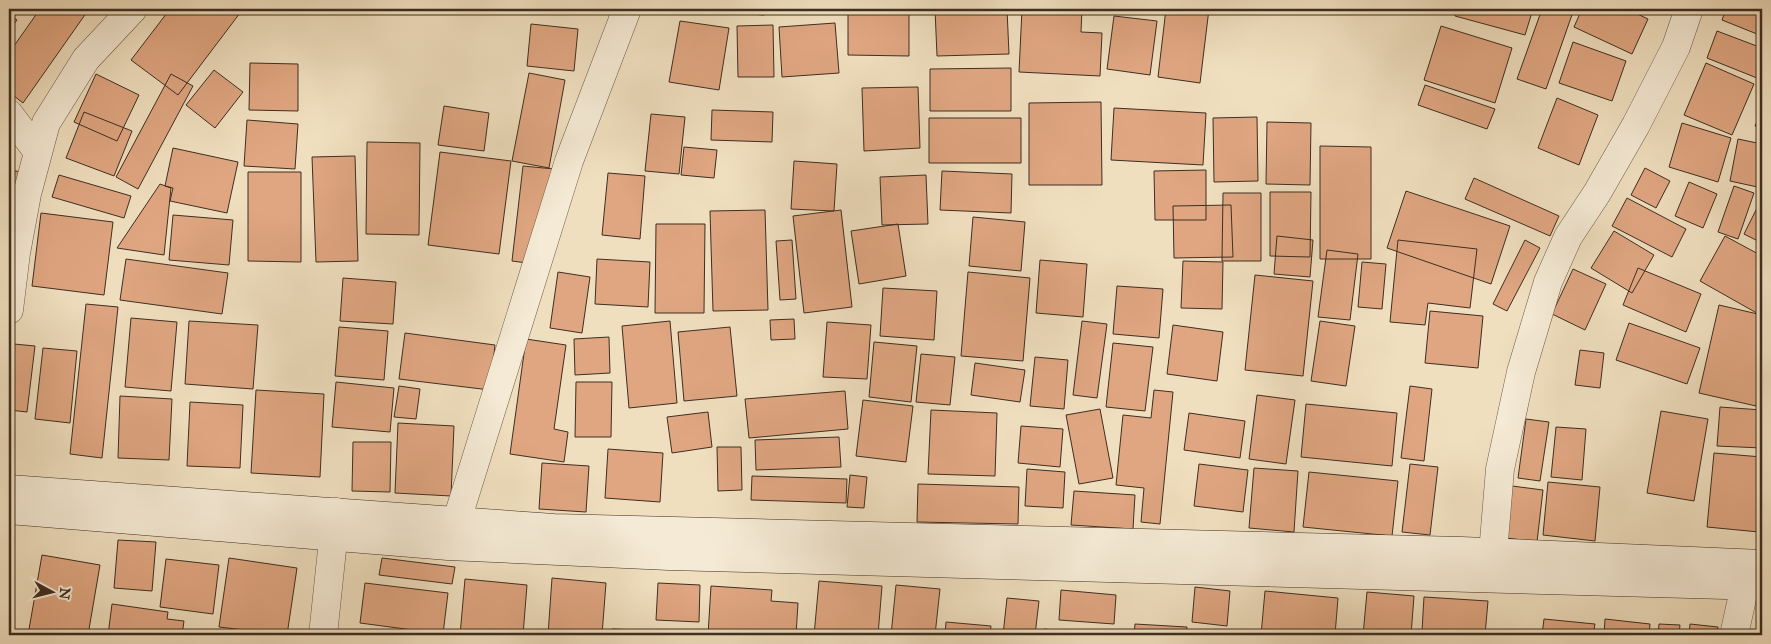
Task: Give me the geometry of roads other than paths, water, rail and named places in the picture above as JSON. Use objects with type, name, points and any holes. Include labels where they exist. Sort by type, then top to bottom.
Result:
[{"type":"street","points":[[9,310],[16,253],[27,194],[46,123],[86,59],[133,9]]},
{"type":"street","points":[[457,520],[569,161],[628,9]]},
{"type":"street","points":[[1492,553],[1500,469],[1521,372],[1548,282],[1568,237],[1597,193],[1676,47],[1689,9]]},
{"type":"street","points":[[9,114],[38,152]]},
{"type":"street","points":[[9,489],[335,524],[448,546],[669,556],[1754,585],[1734,635]]},
{"type":"street","points":[[9,510],[335,524],[457,520],[554,528],[1492,553],[1762,564]]},
{"type":"street","points":[[323,635],[335,524]]}]
